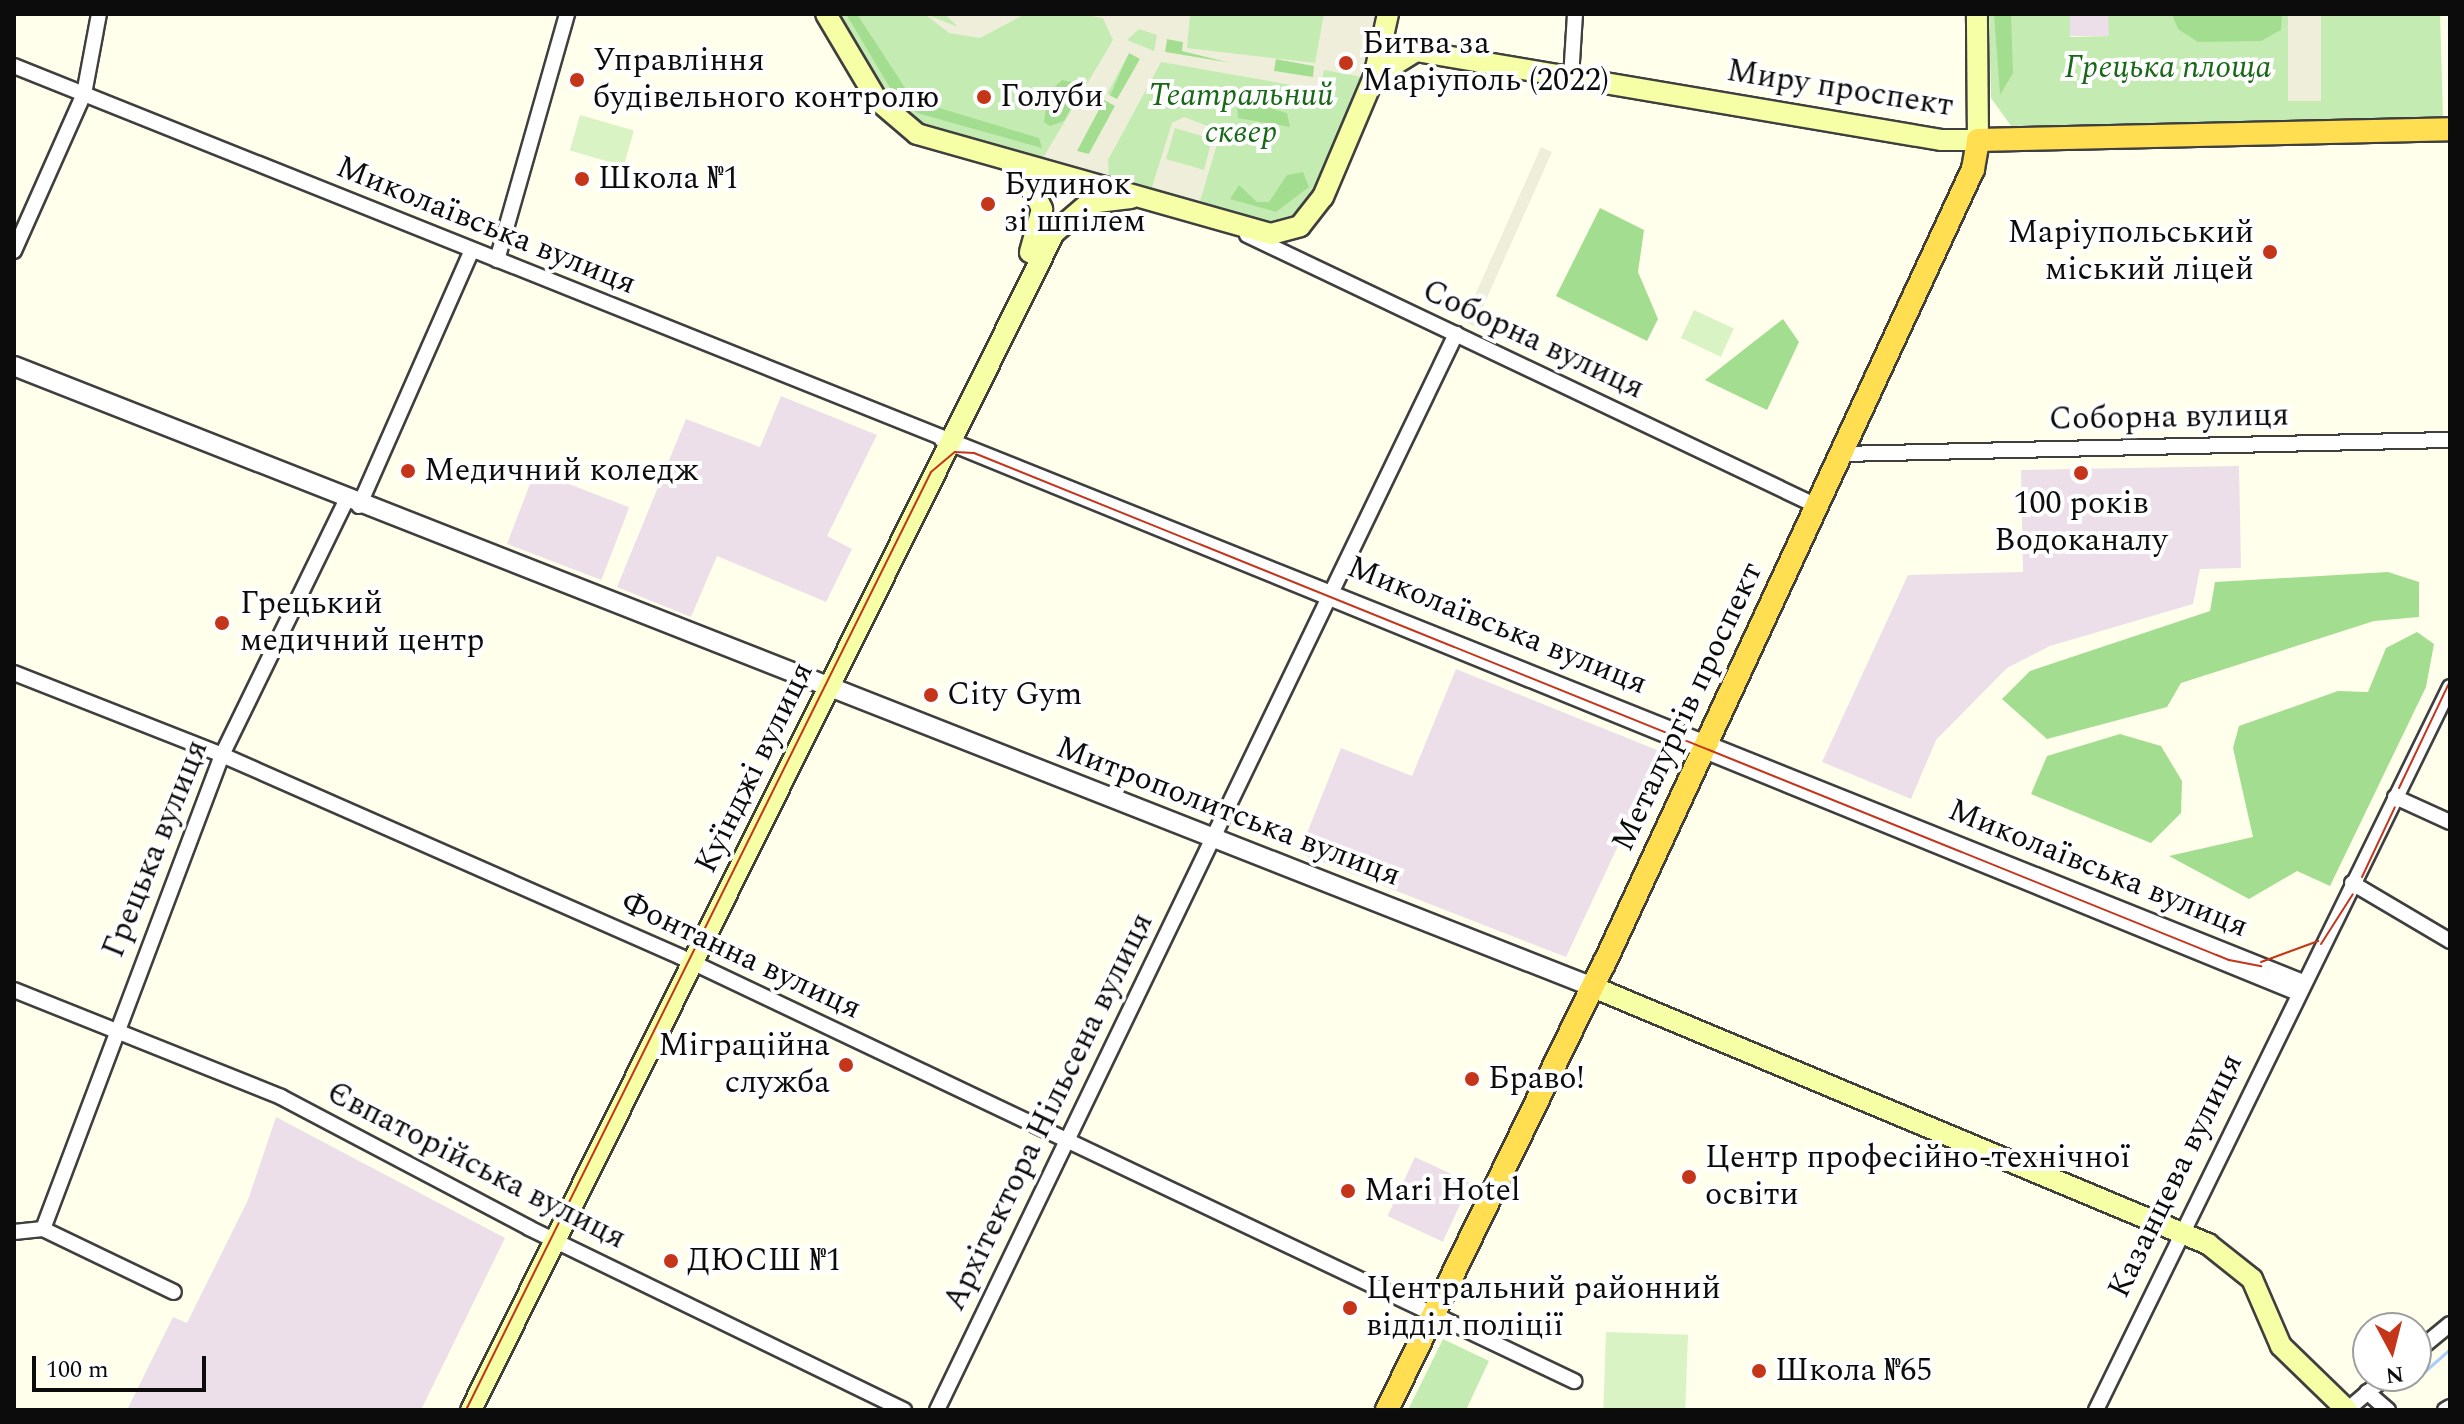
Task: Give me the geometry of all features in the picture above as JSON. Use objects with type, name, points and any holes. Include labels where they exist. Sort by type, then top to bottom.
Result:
[{"type":"highway","name":"Миру проспект","points":[[1978,140],[2450,129]]},
{"type":"highway","name":"Металургів проспект","points":[[1387,1410],[1593,987],[1817,506],[1973,169],[1978,140]]},
{"type":"main road","points":[[826,14],[877,100],[902,125],[933,142],[1225,224],[1281,233],[1308,220],[1374,77],[1388,14]]},
{"type":"main road","points":[[1374,77],[1416,51],[1388,14]]},
{"type":"main road","name":"Металургів проспект","points":[[1977,14],[1978,140]]},
{"type":"main road","name":"Миру проспект","points":[[1416,51],[1941,140],[1978,140]]},
{"type":"main road","name":"Куїнджі вулиця","points":[[946,440],[1038,236],[1041,200],[1022,167]]},
{"type":"main road","name":"Куїнджі вулиця","points":[[457,1410],[549,1238],[822,686],[1054,233],[1089,203],[1131,198]]},
{"type":"main road","name":"Митрополитська вулиця","points":[[1593,987],[2178,1229],[2252,1279],[2292,1361],[2347,1410]]},
{"type":"main road","name":"Куїнджі вулиця","points":[[471,1410],[549,1238]]},
{"type":"street","points":[[14,251],[84,94],[99,14]]},
{"type":"street","points":[[497,260],[567,14]]},
{"type":"street","points":[[1571,78],[1575,14]]},
{"type":"street","name":"Миколаївська вулиця","points":[[14,66],[2298,986]]},
{"type":"street","name":"Соборна вулиця","points":[[1225,224],[1817,506]]},
{"type":"street","name":"Грецька вулиця","points":[[43,1229],[114,1030],[222,755],[353,504],[472,250]]},
{"type":"street","name":"Архітектора Нільсена вулиця","points":[[937,1410],[1456,334]]},
{"type":"street","name":"Митрополитська вулиця","points":[[14,366],[353,504],[1593,987]]},
{"type":"street","name":"Соборна вулиця","points":[[1841,454],[2450,440]]},
{"type":"street","name":"Фонтанна вулиця","points":[[14,673],[222,755],[687,960],[1574,1381]]},
{"type":"street","name":"Казанцева вулиця","points":[[2096,1410],[2178,1229],[2450,687]]},
{"type":"street","points":[[2395,797],[2450,822]]},
{"type":"street","points":[[2352,883],[2450,941]]},
{"type":"street","name":"Євпаторійська вулиця","points":[[14,990],[281,1097],[549,1238],[904,1410]]},
{"type":"street","points":[[14,1232],[43,1229],[174,1292]]},
{"type":"street","points":[[2432,1339],[2450,1324]]},
{"type":"street","points":[[2347,1410],[2367,1392],[2388,1410]]},
{"type":"shaded area","points":[[925,14],[958,27],[945,14],[1025,14],[980,38],[949,33]]},
{"type":"shaded area","points":[[1079,14],[1190,14],[1187,48],[1315,63],[1324,14],[1380,14],[1367,78],[1324,70],[1320,90],[1161,62],[1108,160],[1109,178],[1043,158],[1113,40],[1103,18]],"holes":[[[1139,29],[1157,35],[1154,51],[1127,40]],[[1167,39],[1183,42],[1182,51],[1231,63],[1165,52]],[[1129,53],[1140,59],[1117,99],[1107,94]],[[1276,59],[1314,66],[1313,77],[1274,71]],[[1104,100],[1115,106],[1089,154],[1077,151]]]},
{"type":"shaded area","points":[[2288,14],[2321,14],[2321,101],[2288,101]]},
{"type":"shaded area","points":[[2070,15],[2109,15],[2109,36],[2070,36]]},
{"type":"shaded area","points":[[1184,117],[1221,131],[1200,201],[1152,187],[1172,123]],"holes":[[[1175,128],[1212,139],[1204,170],[1166,159]]]},
{"type":"shaded area","points":[[1541,147],[1552,152],[1474,326],[1463,321]]},
{"type":"shaded area","points":[[781,396],[877,435],[827,536],[852,549],[826,602],[717,556],[691,617],[617,587],[686,419],[760,447]]},
{"type":"shaded area","points":[[2239,466],[2241,568],[2200,569],[2193,604],[2050,646],[2007,668],[1936,740],[1911,799],[1822,762],[1908,575],[2023,572],[2021,470]]},
{"type":"shaded area","points":[[535,471],[629,507],[601,580],[507,544]]},
{"type":"shaded area","points":[[1456,669],[1662,752],[1566,957],[1299,853],[1341,748],[1412,776]]},
{"type":"shaded area","points":[[276,1117],[505,1238],[421,1410],[127,1410],[173,1317],[187,1323],[248,1200]]},
{"type":"shaded area","points":[[1415,1157],[1470,1183],[1443,1242],[1388,1216]]},
{"type":"green space","name":"Театральний сквер","points":[[839,14],[1380,14],[1373,54],[1319,191],[1300,215],[1273,225],[918,122],[877,84]]},
{"type":"green space","points":[[846,14],[857,14],[913,100],[1039,138],[1042,148],[917,113],[890,88]]},
{"type":"green space","name":"Грецька площа","points":[[1989,14],[2440,14],[2443,117],[2011,126],[1991,98]],"holes":[[[2108,15],[2109,36],[2070,37],[2070,16]]]},
{"type":"green space","points":[[1994,14],[2011,14],[2013,73],[2000,95]]},
{"type":"green space","points":[[2172,14],[2282,14],[2281,30],[2261,41],[2198,42],[2178,29]]},
{"type":"green space","points":[[1167,39],[1184,42],[1183,51],[1231,63],[1165,52]]},
{"type":"green space","points":[[1129,53],[1140,58],[1121,101],[1110,96]]},
{"type":"green space","points":[[1275,59],[1315,66],[1313,78],[1273,71]]},
{"type":"green space","points":[[1062,80],[1077,83],[1079,94],[1064,121],[1050,126],[1044,122],[1048,93]]},
{"type":"green space","points":[[1104,99],[1115,105],[1087,157],[1075,151]]},
{"type":"green space","points":[[1251,102],[1287,113],[1290,127],[1238,118],[1237,105]]},
{"type":"green space","points":[[580,115],[634,130],[624,166],[570,151]]},
{"type":"green space","points":[[1303,172],[1309,187],[1276,212],[1230,199],[1239,185],[1257,202],[1269,202],[1287,175]]},
{"type":"green space","points":[[1600,208],[1644,230],[1638,272],[1658,319],[1647,341],[1556,296]]},
{"type":"green space","points":[[1694,310],[1734,329],[1721,357],[1681,338]]},
{"type":"green space","points":[[1783,319],[1799,342],[1767,410],[1705,380]]},
{"type":"green space","points":[[2388,572],[2419,582],[2419,617],[2374,621],[2181,683],[2167,707],[2047,739],[2002,699],[2030,671],[2210,611],[2215,582]]},
{"type":"green space","points":[[2417,632],[2434,644],[2426,687],[2330,886],[2297,871],[2249,899],[2169,856],[2253,837],[2233,748],[2239,726],[2338,691],[2368,692],[2386,648]]},
{"type":"green space","points":[[2120,734],[2161,746],[2182,781],[2181,813],[2151,843],[2031,794],[2047,756]]},
{"type":"green space","points":[[1606,1332],[1688,1335],[1685,1410],[1603,1410]]},
{"type":"green space","points":[[1443,1339],[1489,1361],[1466,1410],[1408,1410]]},
{"type":"waterway","points":[[2432,1365],[2450,1349]]},
{"type":"tram line","points":[[466,1410],[931,472],[955,452],[974,453],[2229,960],[2261,966]]},
{"type":"tram line","points":[[2399,788],[2450,681]]},
{"type":"tram line","points":[[2362,877],[2395,807]]},
{"type":"tram line","points":[[2321,944],[2353,894]]},
{"type":"tram line","points":[[2261,962],[2318,941]]},
{"type":"place","name":"Битва за Маріуполь (2022)","points":[[1346,63]]},
{"type":"place","name":"Управління будівельного контролю","points":[[577,80]]},
{"type":"place","name":"Голуби","points":[[984,97]]},
{"type":"place","name":"Школа №1","points":[[582,179]]},
{"type":"place","name":"Будинок зі шпілем","points":[[988,204]]},
{"type":"place","name":"Маріупольський міський ліцей","points":[[2270,252]]},
{"type":"place","name":"Медичний коледж","points":[[408,471]]},
{"type":"place","name":"100 років Водоканалу","points":[[2081,473]]},
{"type":"place","name":"Грецький медичний центр","points":[[222,623]]},
{"type":"place","name":"City Gym","points":[[931,695]]},
{"type":"place","name":"Міграційна служба","points":[[846,1065]]},
{"type":"place","name":"Браво!","points":[[1472,1079]]},
{"type":"place","name":"Центр професійно-технічної освіти","points":[[1689,1177]]},
{"type":"place","name":"Mari Hotel","points":[[1348,1191]]},
{"type":"place","name":"ДЮСШ №1","points":[[671,1261]]},
{"type":"place","name":"Центральний районний відділ поліції","points":[[1350,1308]]},
{"type":"place","name":"Школа №65","points":[[1759,1371]]}]
